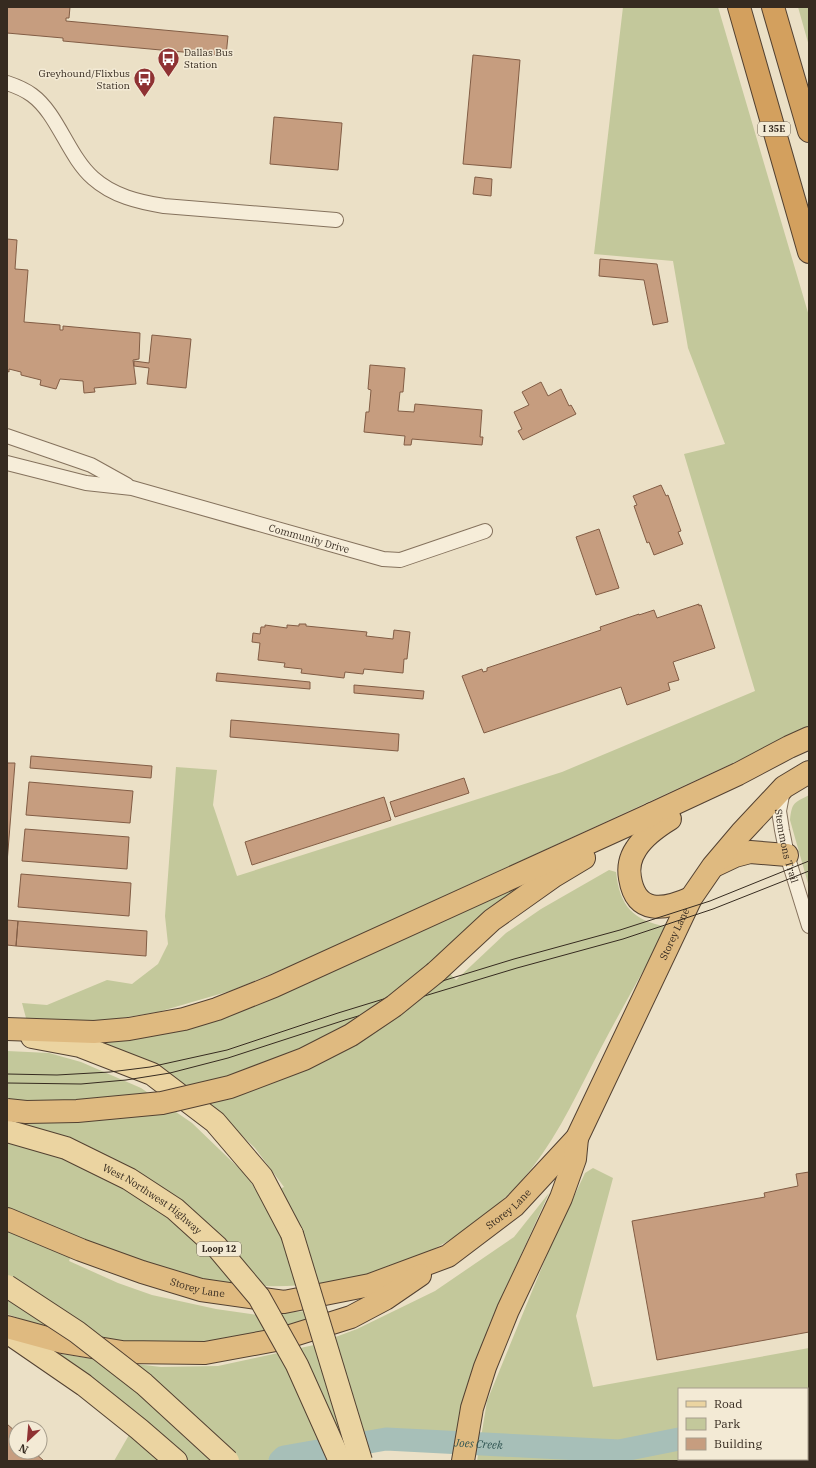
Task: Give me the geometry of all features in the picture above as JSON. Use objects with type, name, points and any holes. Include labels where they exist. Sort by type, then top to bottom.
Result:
[{"type":"highway","name":"I 35E","points":[[739,7],[809,252]]},
{"type":"highway","points":[[773,7],[809,131]]},
{"type":"highway","points":[[7,1030],[94,1032],[184,1020],[217,1009],[274,986],[652,814],[738,774],[809,738]]},
{"type":"highway","name":"Storey Lane","points":[[7,1219],[81,1250],[142,1272],[201,1290],[284,1302],[370,1285],[448,1256],[514,1206],[577,1138],[691,898],[713,866],[741,833],[784,787],[809,772]]},
{"type":"highway","points":[[691,898],[675,905],[662,907],[646,905],[637,899],[633,892],[628,867],[635,850],[644,838],[738,774]]},
{"type":"highway","points":[[7,1110],[26,1112],[77,1111],[162,1103],[230,1087],[304,1058],[351,1035],[394,1006],[436,972],[492,920],[554,876],[608,844],[652,814]]},
{"type":"highway","points":[[713,866],[735,856],[750,852],[788,855]]},
{"type":"highway","points":[[463,1461],[472,1408],[485,1368],[496,1339],[561,1198],[575,1159],[577,1138]]},
{"type":"highway","points":[[7,1327],[62,1342],[122,1352],[205,1353],[281,1339],[352,1317],[385,1299],[448,1256]]},
{"type":"main road","points":[[7,1030],[31,1037],[80,1046],[152,1074],[215,1122],[262,1177],[292,1234],[361,1461]]},
{"type":"main road","points":[[7,1036],[31,1037]]},
{"type":"main road","name":"West Northwest Highway","points":[[7,1131],[66,1148],[129,1179],[175,1209],[217,1247],[259,1297],[297,1365],[340,1461]]},
{"type":"main road","points":[[7,1286],[77,1332],[144,1384],[228,1461]]},
{"type":"main road","points":[[7,1332],[84,1385],[176,1461]]},
{"type":"street","points":[[7,83],[19,87],[33,96],[43,106],[82,166],[94,179],[110,190],[125,197],[164,206],[336,220]]},
{"type":"street","name":"Community Drive","points":[[7,436],[91,465],[132,488]]},
{"type":"street","name":"Community Drive","points":[[7,463],[86,483],[132,488],[383,559],[400,560],[485,531]]},
{"type":"street","name":"Stemmons Trail","points":[[784,787],[779,810],[788,855],[809,926]]},
{"type":"green space","points":[[623,7],[718,7],[809,316],[809,728],[314,956],[230,991],[158,1012],[98,1022],[62,1023],[26,1018],[22,1003],[47,1005],[107,980],[132,984],[158,964],[168,944],[165,916],[176,767],[217,770],[213,805],[237,876],[562,772],[755,691],[684,454],[725,444],[688,348],[673,261],[594,254]]},
{"type":"green space","points":[[798,7],[809,7],[809,46]]},
{"type":"green space","points":[[809,795],[809,887],[790,820],[793,806]]},
{"type":"green space","points":[[609,870],[616,872],[621,894],[630,910],[645,920],[667,927],[570,1108],[542,1154],[532,1168],[499,1203],[462,1232],[423,1254],[380,1271],[335,1281],[289,1286],[242,1285],[195,1279],[110,1252],[79,1237],[69,1261],[118,1283],[152,1295],[216,1309],[258,1315],[306,1311],[311,1327],[257,1342],[121,1345],[36,1324],[7,1314],[7,1051],[49,1053],[81,1062],[141,1088],[192,1123],[247,1176],[260,1197],[284,1187],[255,1148],[185,1086],[93,1037],[156,1035],[194,1028],[237,1013],[519,886],[520,889],[437,961],[456,980],[506,933],[541,909]]},
{"type":"green space","points":[[593,1168],[613,1178],[576,1316],[593,1387],[809,1348],[809,1461],[477,1461],[487,1401],[549,1250],[585,1173]]},
{"type":"green space","points":[[549,1193],[489,1325],[475,1370],[460,1435],[370,1433],[297,1447],[266,1461],[186,1461],[49,1352],[161,1367],[218,1366],[314,1345],[357,1329],[435,1291],[514,1237]]},
{"type":"green space","points":[[129,1435],[160,1461],[114,1461]]},
{"type":"building","points":[[7,7],[70,7],[69,18],[66,18],[66,21],[228,36],[226,56],[63,41],[63,38],[7,33]]},
{"type":"building","points":[[473,55],[520,60],[511,168],[463,164]]},
{"type":"building","points":[[274,117],[342,123],[338,170],[270,164]]},
{"type":"building","points":[[475,177],[492,179],[491,196],[473,194]]},
{"type":"building","points":[[7,239],[17,240],[15,269],[28,270],[24,322],[60,325],[60,330],[63,330],[63,326],[140,333],[139,359],[133,360],[136,384],[94,388],[95,392],[84,393],[83,381],[60,379],[56,389],[40,385],[41,380],[21,375],[21,372],[9,369],[9,372],[7,371]]},
{"type":"building","points":[[600,259],[657,264],[668,322],[653,325],[644,280],[599,276]]},
{"type":"building","points":[[152,335],[191,339],[186,388],[147,384],[149,368],[134,366],[134,361],[149,363]]},
{"type":"building","points":[[370,365],[405,368],[403,392],[400,392],[398,411],[414,412],[415,404],[482,410],[480,437],[483,437],[482,445],[412,439],[411,445],[404,445],[405,436],[364,432],[366,412],[369,412],[371,390],[368,389]]},
{"type":"building","points":[[541,382],[548,396],[561,389],[569,406],[571,405],[576,414],[523,440],[518,431],[522,429],[514,412],[529,405],[522,392]]},
{"type":"building","points":[[661,485],[666,496],[668,495],[681,531],[678,532],[683,544],[654,555],[649,542],[647,543],[634,506],[637,505],[633,496]]},
{"type":"building","points":[[599,529],[619,588],[596,595],[576,537]]},
{"type":"building","points":[[699,604],[699,606],[701,605],[715,648],[673,662],[679,680],[668,683],[670,690],[627,705],[621,687],[484,733],[462,676],[482,669],[483,672],[487,671],[487,668],[601,630],[600,627],[639,614],[654,610],[657,618]]},
{"type":"building","points":[[299,624],[367,632],[366,636],[393,639],[394,630],[410,632],[407,659],[404,659],[403,673],[364,669],[363,674],[345,672],[344,678],[301,673],[302,669],[284,667],[285,663],[258,660],[260,643],[252,642],[253,633],[260,634],[261,627],[265,627],[265,625],[287,628],[287,625],[299,626]]},
{"type":"building","points":[[217,673],[310,682],[310,689],[216,681]]},
{"type":"building","points":[[354,685],[424,691],[423,699],[354,693]]},
{"type":"building","points":[[231,720],[399,734],[398,751],[230,737]]},
{"type":"building","points":[[31,756],[152,766],[151,778],[30,768]]},
{"type":"building","points":[[7,763],[15,763],[7,863]]},
{"type":"building","points":[[464,778],[469,793],[395,817],[390,802]]},
{"type":"building","points":[[29,782],[133,791],[130,823],[26,815]]},
{"type":"building","points":[[384,797],[391,820],[252,865],[245,842]]},
{"type":"building","points":[[25,829],[129,837],[127,869],[22,861]]},
{"type":"building","points":[[21,874],[131,883],[129,916],[18,907]]},
{"type":"building","points":[[7,920],[18,921],[16,946],[7,945]]},
{"type":"building","points":[[18,921],[147,931],[146,956],[16,946]]},
{"type":"building","points":[[809,1172],[809,1332],[657,1360],[632,1221],[765,1197],[764,1193],[798,1186],[796,1174]]},
{"type":"building","points":[[7,1424],[8,1460],[44,1461],[7,1461]]},
{"type":"waterway","name":"Joes Creek","points":[[280,1461],[284,1457],[386,1439],[619,1451],[678,1439]]},
{"type":"tram line","points":[[7,1074],[57,1075],[110,1072],[150,1067],[227,1050],[338,1013],[514,959],[620,930],[710,901],[809,861]]},
{"type":"tram line","points":[[7,1083],[81,1084],[126,1080],[170,1073],[228,1058],[345,1020],[517,968],[623,939],[713,909],[809,871]]},
{"type":"place","name":"Dallas Bus Station","points":[[168,78]]},
{"type":"place","name":"Greyhound/Flixbus Station","points":[[145,98]]}]
